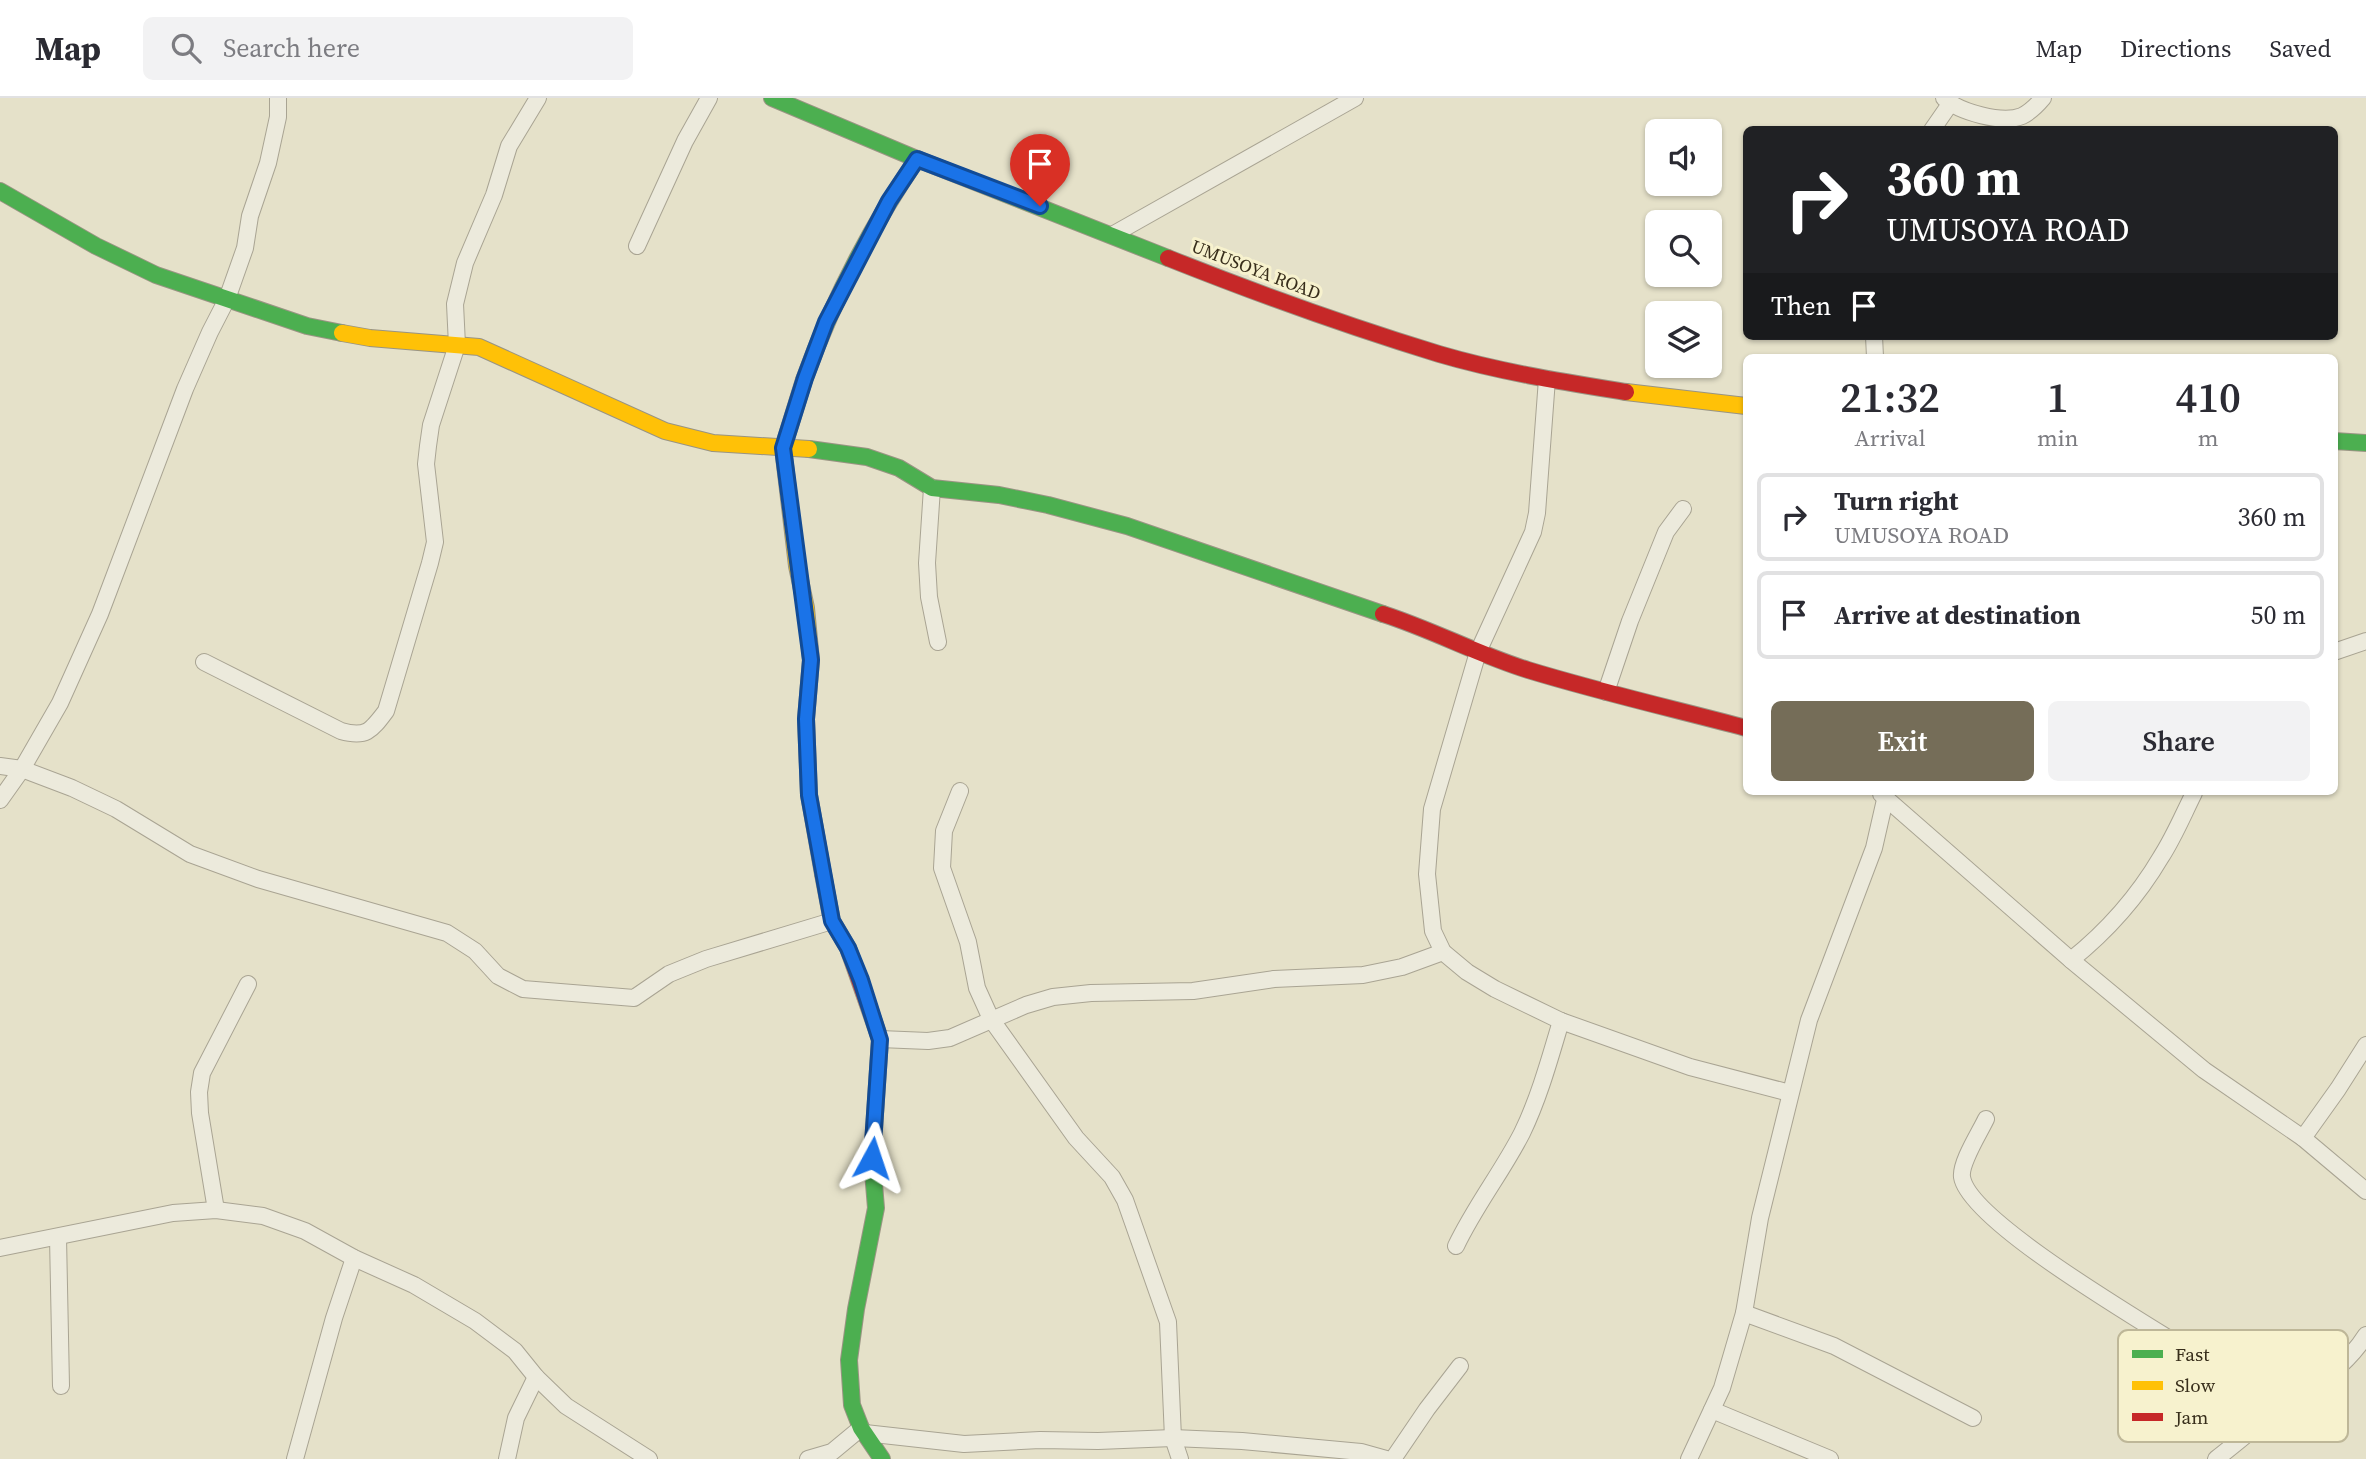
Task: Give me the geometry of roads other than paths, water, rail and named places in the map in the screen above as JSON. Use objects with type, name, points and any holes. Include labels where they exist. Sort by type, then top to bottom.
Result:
[{"type":"street","points":[[0,800],[22,769],[60,704],[100,614],[185,389],[227,299],[245,248],[250,216],[268,163],[278,117],[278,98]]},
{"type":"street","points":[[204,662],[341,731],[355,735],[372,730],[386,711],[435,542],[426,464],[432,425],[457,345],[456,304],[465,263],[494,195],[509,146],[538,98]]},
{"type":"street","points":[[637,246],[685,141],[709,98]]},
{"type":"street","name":"UMUSOYA ROAD","points":[[772,98],[917,159],[1114,234],[1250,290],[1440,354],[1547,379],[1674,399],[1743,406]]},
{"type":"street","points":[[1114,234],[1355,98]]},
{"type":"street","points":[[1934,126],[1947,101],[1981,115],[2004,118],[2022,116],[2043,98]]},
{"type":"street","points":[[881,1459],[863,1431],[852,1405],[849,1360],[876,1208],[872,1158],[880,1040],[872,1009],[853,959],[832,921],[809,795],[806,719],[811,660],[783,448],[826,322],[889,201],[917,159]]},
{"type":"street","points":[[0,191],[96,246],[156,275],[307,326],[370,338],[479,346],[665,432],[713,443],[828,450],[867,457],[900,468],[932,488],[999,495],[1127,526],[1420,625],[1478,652],[1528,670],[1743,727]]},
{"type":"street","points":[[1547,379],[1537,513],[1533,532],[1478,652],[1432,809],[1427,874],[1433,931],[1443,952],[1468,972],[1495,989],[1561,1021],[1690,1067],[1790,1093]]},
{"type":"street","points":[[2338,441],[2366,443]]},
{"type":"street","points":[[932,488],[927,563],[929,597],[938,642]]},
{"type":"street","points":[[1606,692],[1630,621],[1666,532],[1683,509]]},
{"type":"street","points":[[2338,651],[2366,641]]},
{"type":"street","points":[[0,766],[22,769],[72,788],[116,809],[190,854],[258,879],[447,933],[475,951],[498,976],[523,989],[634,998],[669,974],[706,959],[832,921]]},
{"type":"street","points":[[960,791],[944,831],[942,868],[968,942],[977,988],[991,1019],[1076,1138],[1112,1178],[1125,1200],[1168,1322],[1173,1438],[1180,1459]]},
{"type":"street","points":[[1689,1459],[1722,1388],[1744,1312],[1760,1218],[1809,1020],[1874,848],[1883,795]]},
{"type":"street","points":[[1885,795],[2071,960],[2204,1070],[2303,1138],[2366,1193]]},
{"type":"street","points":[[2071,960],[2098,939],[2127,905],[2161,858],[2193,795]]},
{"type":"street","points":[[880,1040],[928,1041],[950,1038],[991,1019],[1053,997],[1091,993],[1193,991],[1274,979],[1363,975],[1402,967],[1443,952]]},
{"type":"street","points":[[216,1210],[199,1093],[202,1073],[248,984]]},
{"type":"street","points":[[1456,1245],[1474,1210],[1496,1179],[1523,1131],[1546,1071],[1561,1021]]},
{"type":"street","points":[[2303,1138],[2339,1089],[2366,1045]]},
{"type":"street","points":[[1986,1119],[1961,1169],[1964,1185],[2013,1235],[2047,1261],[2156,1330]]},
{"type":"street","points":[[0,1248],[173,1213],[216,1210],[262,1216],[295,1227],[414,1285],[475,1321],[515,1351],[536,1377],[566,1406],[649,1459]]},
{"type":"street","points":[[58,1237],[61,1385]]},
{"type":"street","points":[[295,1459],[334,1318],[354,1258]]},
{"type":"street","points":[[1744,1312],[1834,1346],[1973,1418]]},
{"type":"street","points":[[2348,1357],[2366,1335]]},
{"type":"street","points":[[1393,1459],[1460,1366]]},
{"type":"street","points":[[507,1459],[516,1418],[536,1377]]},
{"type":"street","points":[[1712,1409],[1830,1459]]},
{"type":"street","points":[[808,1459],[832,1452],[863,1431],[964,1444],[1173,1438],[1312,1446],[1361,1452],[1386,1459]]},
{"type":"street","points":[[2216,1459],[2237,1442]]}]
